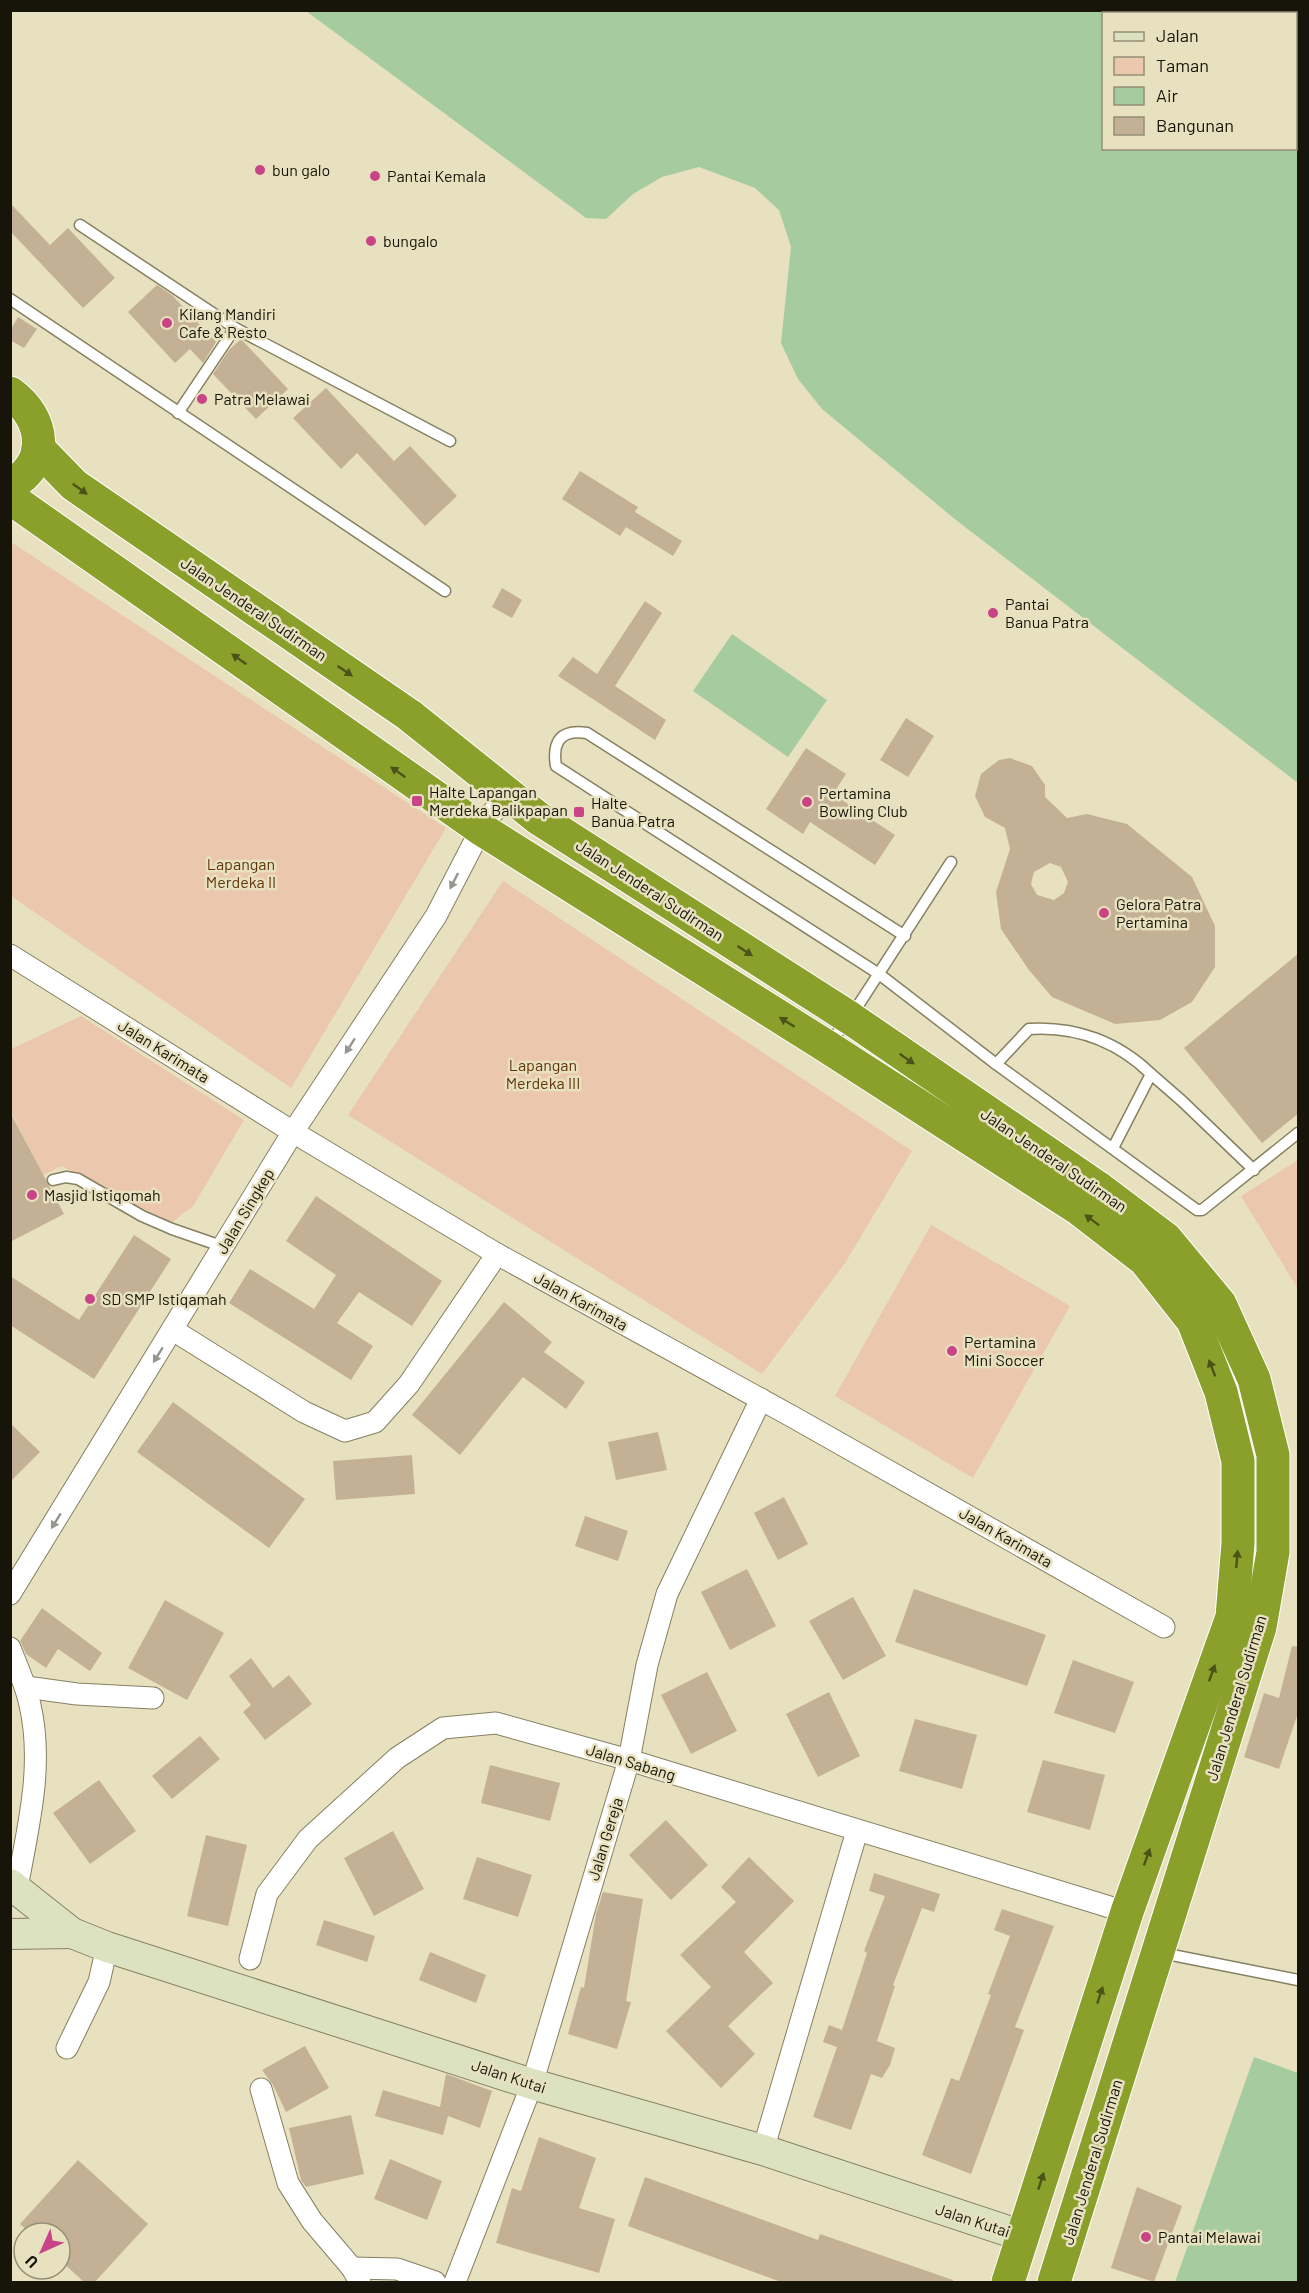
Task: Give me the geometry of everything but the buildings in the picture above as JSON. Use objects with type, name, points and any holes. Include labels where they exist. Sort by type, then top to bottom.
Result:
[{"type":"highway","points":[[10,393],[24,403],[34,416],[38,432],[38,448],[33,463],[25,475],[10,485]]},
{"type":"highway","name":"Jalan Jenderal Sudirman","points":[[38,448],[74,485],[409,715],[506,794],[850,1018],[1096,1187],[1166,1239],[1220,1304],[1254,1378],[1273,1455],[1274,1552],[1260,1627],[1054,2283]]},
{"type":"highway","name":"Jalan Jenderal Sudirman","points":[[10,498],[481,829],[826,1046],[1078,1209],[1145,1260],[1194,1321],[1221,1392],[1238,1461],[1238,1543],[1232,1617],[1127,1912],[1008,2283]]},
{"type":"highway","points":[[1023,2236],[1065,2250]]},
{"type":"street","name":"Jalan Singkep","points":[[10,1594],[16,1572],[173,1330],[293,1132],[436,916],[481,829],[506,794]]},
{"type":"street","name":"Jalan Karimata","points":[[10,955],[293,1132],[497,1254],[761,1399],[1164,1627]]},
{"type":"street","points":[[173,1330],[303,1412],[345,1431],[375,1422],[409,1384],[497,1254]]},
{"type":"street","name":"Jalan Gereja","points":[[455,2283],[532,2084],[629,1760],[647,1665],[667,1594],[761,1399]]},
{"type":"street","points":[[10,1648],[26,1687],[36,1748],[34,1797],[14,1886]]},
{"type":"street","points":[[26,1687],[77,1694],[153,1698]]},
{"type":"street","name":"Jalan Sabang","points":[[250,1959],[267,1894],[308,1839],[398,1758],[443,1728],[496,1723],[629,1760],[1113,1908]]},
{"type":"street","points":[[763,2151],[857,1831]]},
{"type":"street","name":"Jalan Kutai","points":[[14,1886],[72,1933],[107,1947],[532,2084],[763,2151],[1023,2236]]},
{"type":"street","points":[[10,1934],[72,1933]]},
{"type":"street","points":[[67,2048],[99,1982],[107,1947]]},
{"type":"street","points":[[261,2089],[288,2183],[312,2221],[356,2275],[397,2269],[435,2283]]},
{"type":"lane","points":[[80,225],[235,328],[450,441]]},
{"type":"lane","points":[[10,299],[445,591]]},
{"type":"lane","points":[[178,413],[235,328]]},
{"type":"lane","points":[[905,936],[587,733],[573,731],[564,734],[554,750],[556,766],[879,974],[996,1064],[1197,1210],[1206,1208],[1299,1133]]},
{"type":"lane","points":[[826,1046],[850,1018],[951,862]]},
{"type":"lane","points":[[996,1064],[1029,1029],[1056,1028],[1106,1041],[1132,1056],[1254,1170]]},
{"type":"lane","points":[[1113,1148],[1151,1074]]},
{"type":"lane","points":[[53,1180],[66,1177],[78,1179],[142,1216],[171,1229],[224,1247]]},
{"type":"lane","points":[[1158,1953],[1299,1980]]},
{"type":"green space","name":"Lapangan Merdeka II","points":[[11,542],[446,828],[291,1088],[11,896]]},
{"type":"green space","name":"Lapangan Merdeka III","points":[[503,881],[912,1151],[845,1263],[762,1374],[348,1115]]},
{"type":"green space","points":[[81,1016],[244,1120],[193,1206],[165,1228],[62,1166],[43,1175],[11,1112],[11,1049]]},
{"type":"green space","points":[[1298,1160],[1298,1289],[1241,1196]]},
{"type":"green space","name":"Pertamina Mini Soccer","points":[[931,1225],[1070,1306],[973,1478],[835,1396]]},
{"type":"water","points":[[306,11],[1298,11],[1298,783],[956,520],[822,409],[798,379],[781,343],[791,247],[779,210],[755,188],[699,167],[662,177],[633,194],[606,219],[586,218]]},
{"type":"water","points":[[732,634],[827,700],[788,757],[693,691]]},
{"type":"water","points":[[1254,2057],[1298,2073],[1298,2282],[1175,2282]]},
{"type":"place","name":"bun galo","points":[[260,170]]},
{"type":"place","name":"Pantai Kemala","points":[[375,176]]},
{"type":"place","name":"bungalo","points":[[371,241]]},
{"type":"place","name":"Kilang Mandiri Cafe & Resto","points":[[167,323]]},
{"type":"place","name":"Patra Melawai","points":[[202,399]]},
{"type":"place","name":"Pantai Banua Patra","points":[[993,613]]},
{"type":"place","name":"Halte Lapangan Merdeka Balikpapan","points":[[417,801]]},
{"type":"place","name":"Pertamina Bowling Club","points":[[807,802]]},
{"type":"place","name":"Halte Banua Patra","points":[[579,812]]},
{"type":"place","name":"Gelora Patra Pertamina","points":[[1104,913]]},
{"type":"place","name":"Masjid Istiqomah","points":[[32,1195]]},
{"type":"place","name":"SD SMP Istiqamah","points":[[90,1299]]},
{"type":"place","name":"Pertamina Mini Soccer","points":[[952,1351]]},
{"type":"place","name":"Pantai Melawai","points":[[1146,2237]]}]
